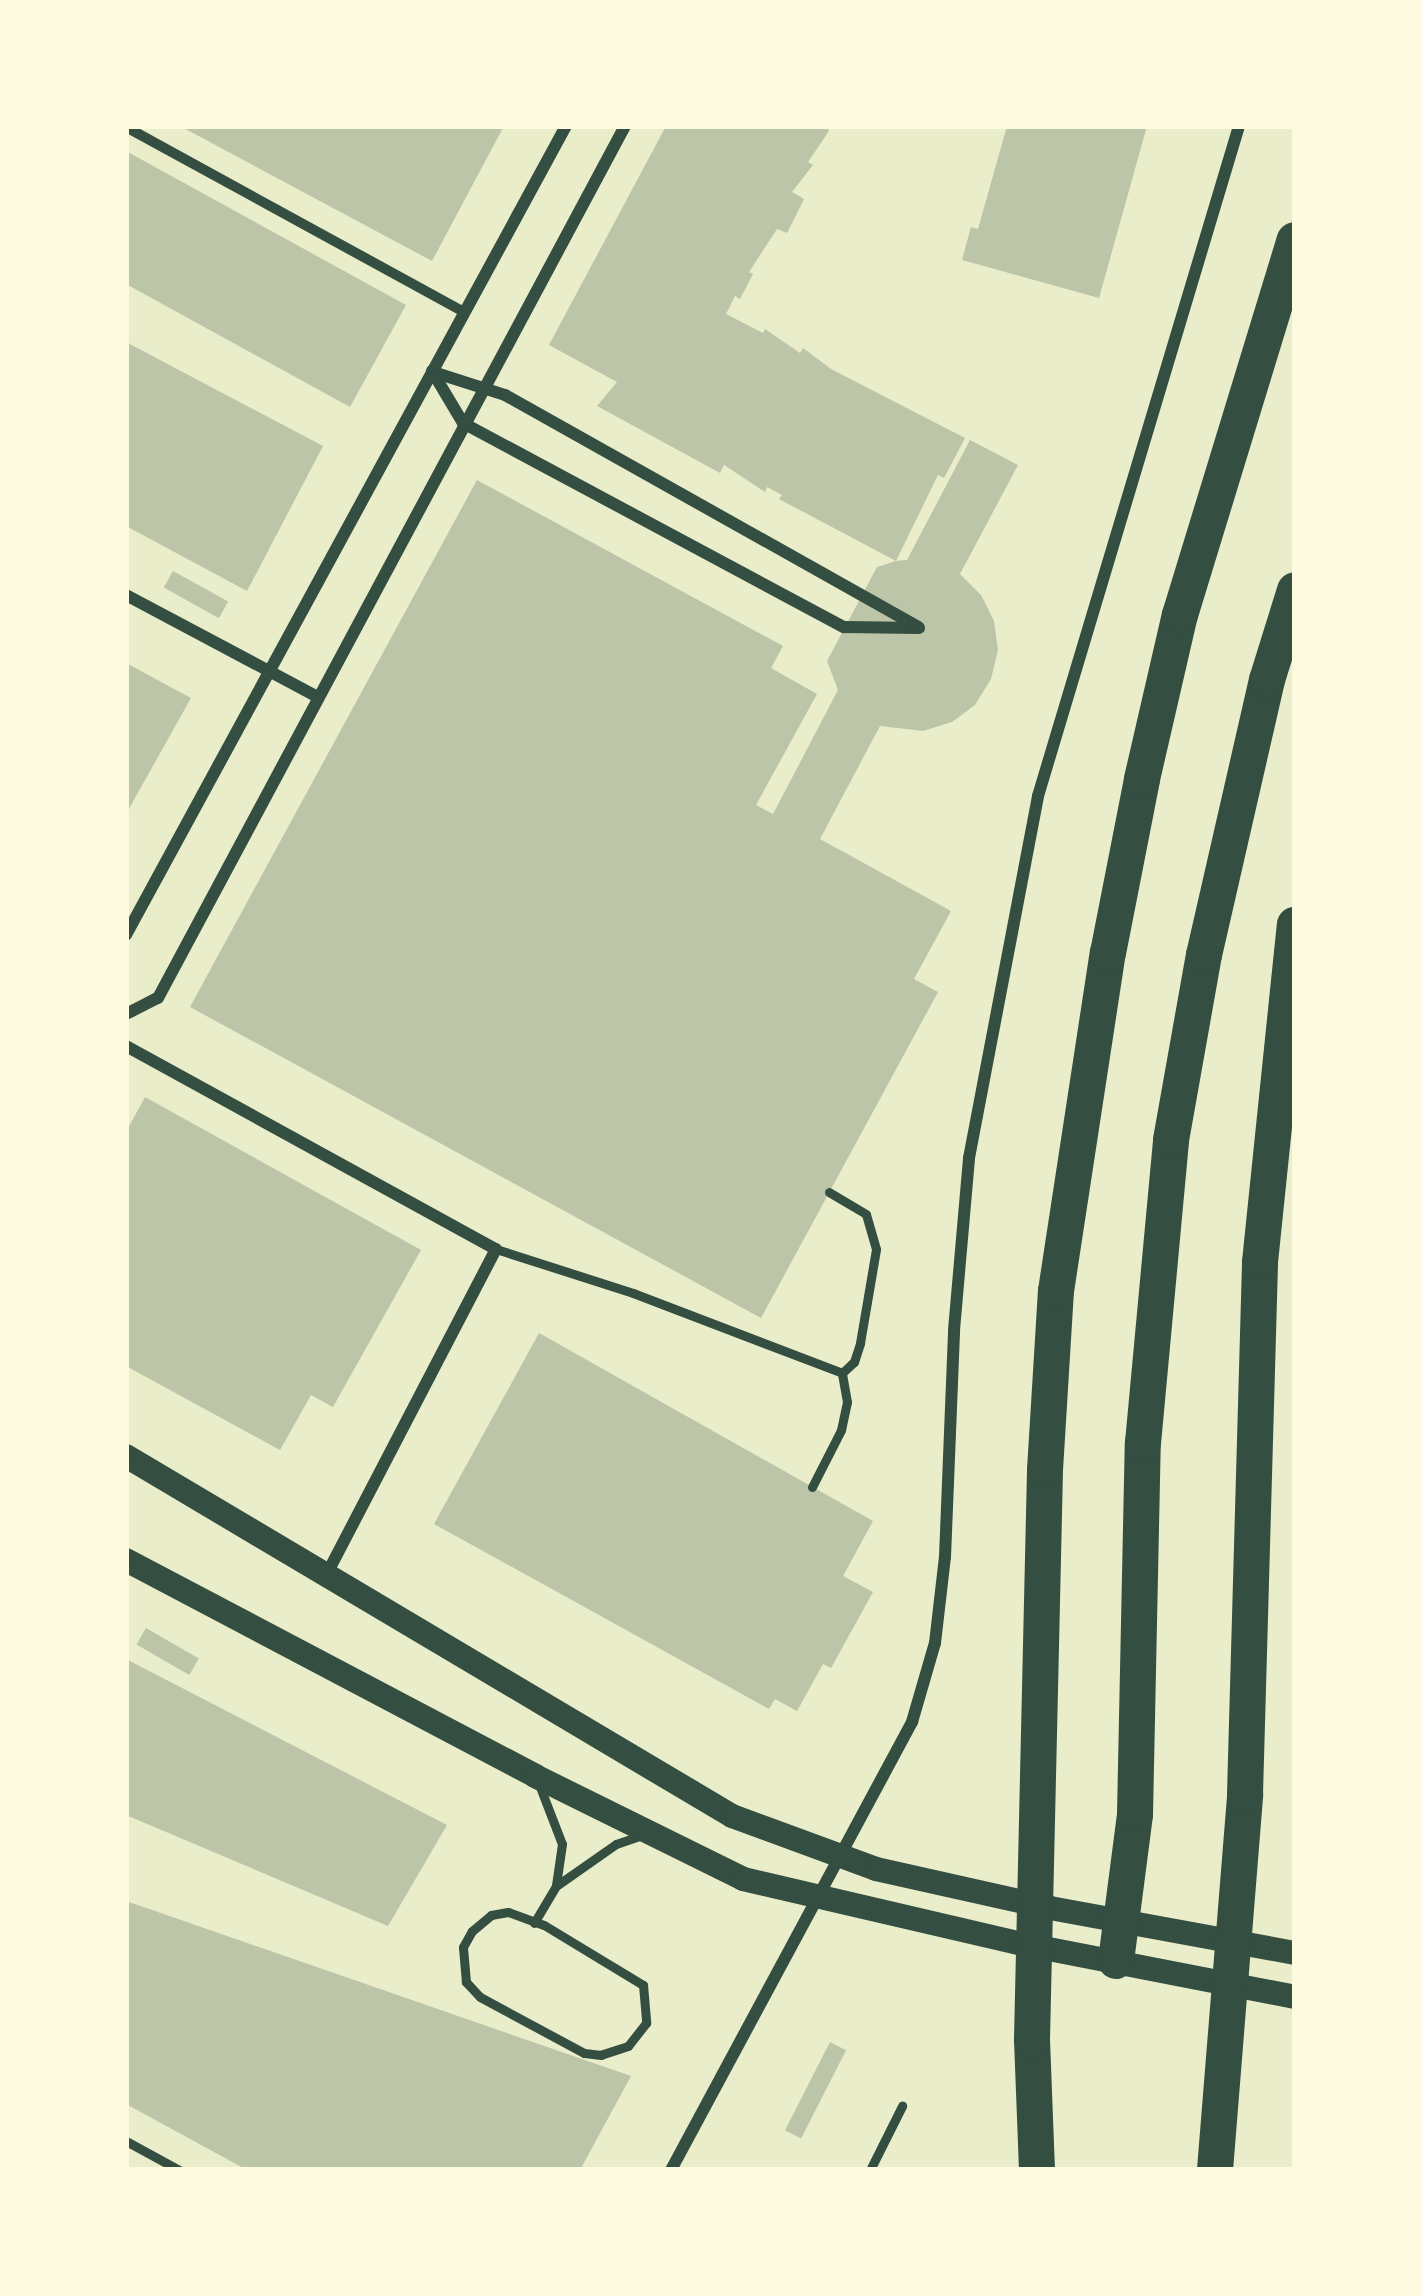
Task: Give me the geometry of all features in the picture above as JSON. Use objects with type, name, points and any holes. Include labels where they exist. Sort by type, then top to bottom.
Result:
[{"type":"highway","points":[[1037,2170],[1032,2039],[1045,1470],[1056,1291],[1138,801],[1180,615],[1295,240]]},
{"type":"highway","points":[[1116,1961],[1135,1814],[1143,1443],[1171,1140],[1210,932],[1267,680],[1295,590]]},
{"type":"highway","points":[[1215,2170],[1244,1794],[1260,1262],[1295,925]]},
{"type":"highway","points":[[1014,2170],[1032,2039]]},
{"type":"main road","points":[[126,1456],[732,1816],[876,1869],[1122,1922],[1295,1953]]},
{"type":"main road","points":[[126,1560],[535,1776],[743,1879],[1295,1997]]},
{"type":"street","points":[[126,935],[566,126]]},
{"type":"street","points":[[126,1014],[158,998],[625,126]]},
{"type":"street","points":[[671,2170],[913,1722],[935,1643],[945,1557],[954,1330],[969,1158],[1038,796],[1239,126]]},
{"type":"street","points":[[126,127],[464,312]]},
{"type":"street","points":[[432,371],[483,387],[919,628],[844,627],[463,423],[432,371]]},
{"type":"street","points":[[126,595],[316,696]]},
{"type":"street","points":[[126,1046],[496,1249],[327,1573]]},
{"type":"lane","points":[[830,1192],[866,1214],[877,1249],[860,1343],[854,1362],[842,1372]]},
{"type":"lane","points":[[496,1249],[633,1292],[842,1372]]},
{"type":"lane","points":[[812,1487],[841,1430],[847,1402],[842,1372]]},
{"type":"lane","points":[[534,1923],[556,1886],[562,1844],[535,1776]]},
{"type":"lane","points":[[556,1886],[616,1844],[650,1832]]},
{"type":"lane","points":[[508,1912],[534,1923],[643,1985],[646,2023],[628,2047],[601,2055],[584,2053],[480,1997],[466,1982],[464,1947],[480,1922],[508,1912]]},
{"type":"lane","points":[[870,2170],[902,2106]]},
{"type":"lane","points":[[126,2140],[179,2170]]},
{"type":"building","points":[[180,126],[504,126],[432,261]]},
{"type":"building","points":[[666,126],[827,126],[829,131],[808,162],[813,165],[792,192],[804,199],[787,233],[777,229],[749,272],[753,274],[740,299],[735,296],[726,314],[763,333],[765,329],[800,353],[803,348],[831,369],[965,438],[944,478],[938,475],[896,561],[779,499],[782,495],[767,487],[765,492],[724,465],[720,473],[597,406],[617,382],[549,345]]},
{"type":"building","points":[[1007,126],[1147,126],[1099,298],[962,260],[971,227],[978,229]]},
{"type":"building","points":[[126,151],[406,305],[350,407],[126,284]]},
{"type":"building","points":[[126,342],[323,446],[247,591],[126,526]]},
{"type":"building","points":[[970,440],[1018,465],[960,574],[981,595],[994,621],[998,650],[991,679],[975,705],[952,722],[923,731],[880,726],[820,839],[951,911],[914,979],[938,992],[761,1318],[190,1007],[477,480],[783,646],[771,668],[817,694],[756,805],[773,814],[838,690],[827,661],[877,567],[907,560]]},
{"type":"building","points":[[173,571],[228,602],[219,618],[164,588]]},
{"type":"building","points":[[126,663],[191,698],[126,814]]},
{"type":"building","points":[[145,1097],[421,1250],[333,1407],[311,1395],[280,1450],[126,1366],[126,1132]]},
{"type":"building","points":[[539,1333],[873,1521],[843,1576],[873,1592],[831,1668],[823,1664],[797,1711],[775,1699],[769,1709],[434,1524]]},
{"type":"building","points":[[146,1628],[199,1658],[189,1675],[136,1644]]},
{"type":"building","points":[[126,1659],[447,1825],[388,1926],[126,1815]]},
{"type":"building","points":[[126,1901],[631,2076],[580,2170],[247,2170],[126,2104]]},
{"type":"building","points":[[830,2042],[846,2050],[801,2138],[785,2130]]}]
